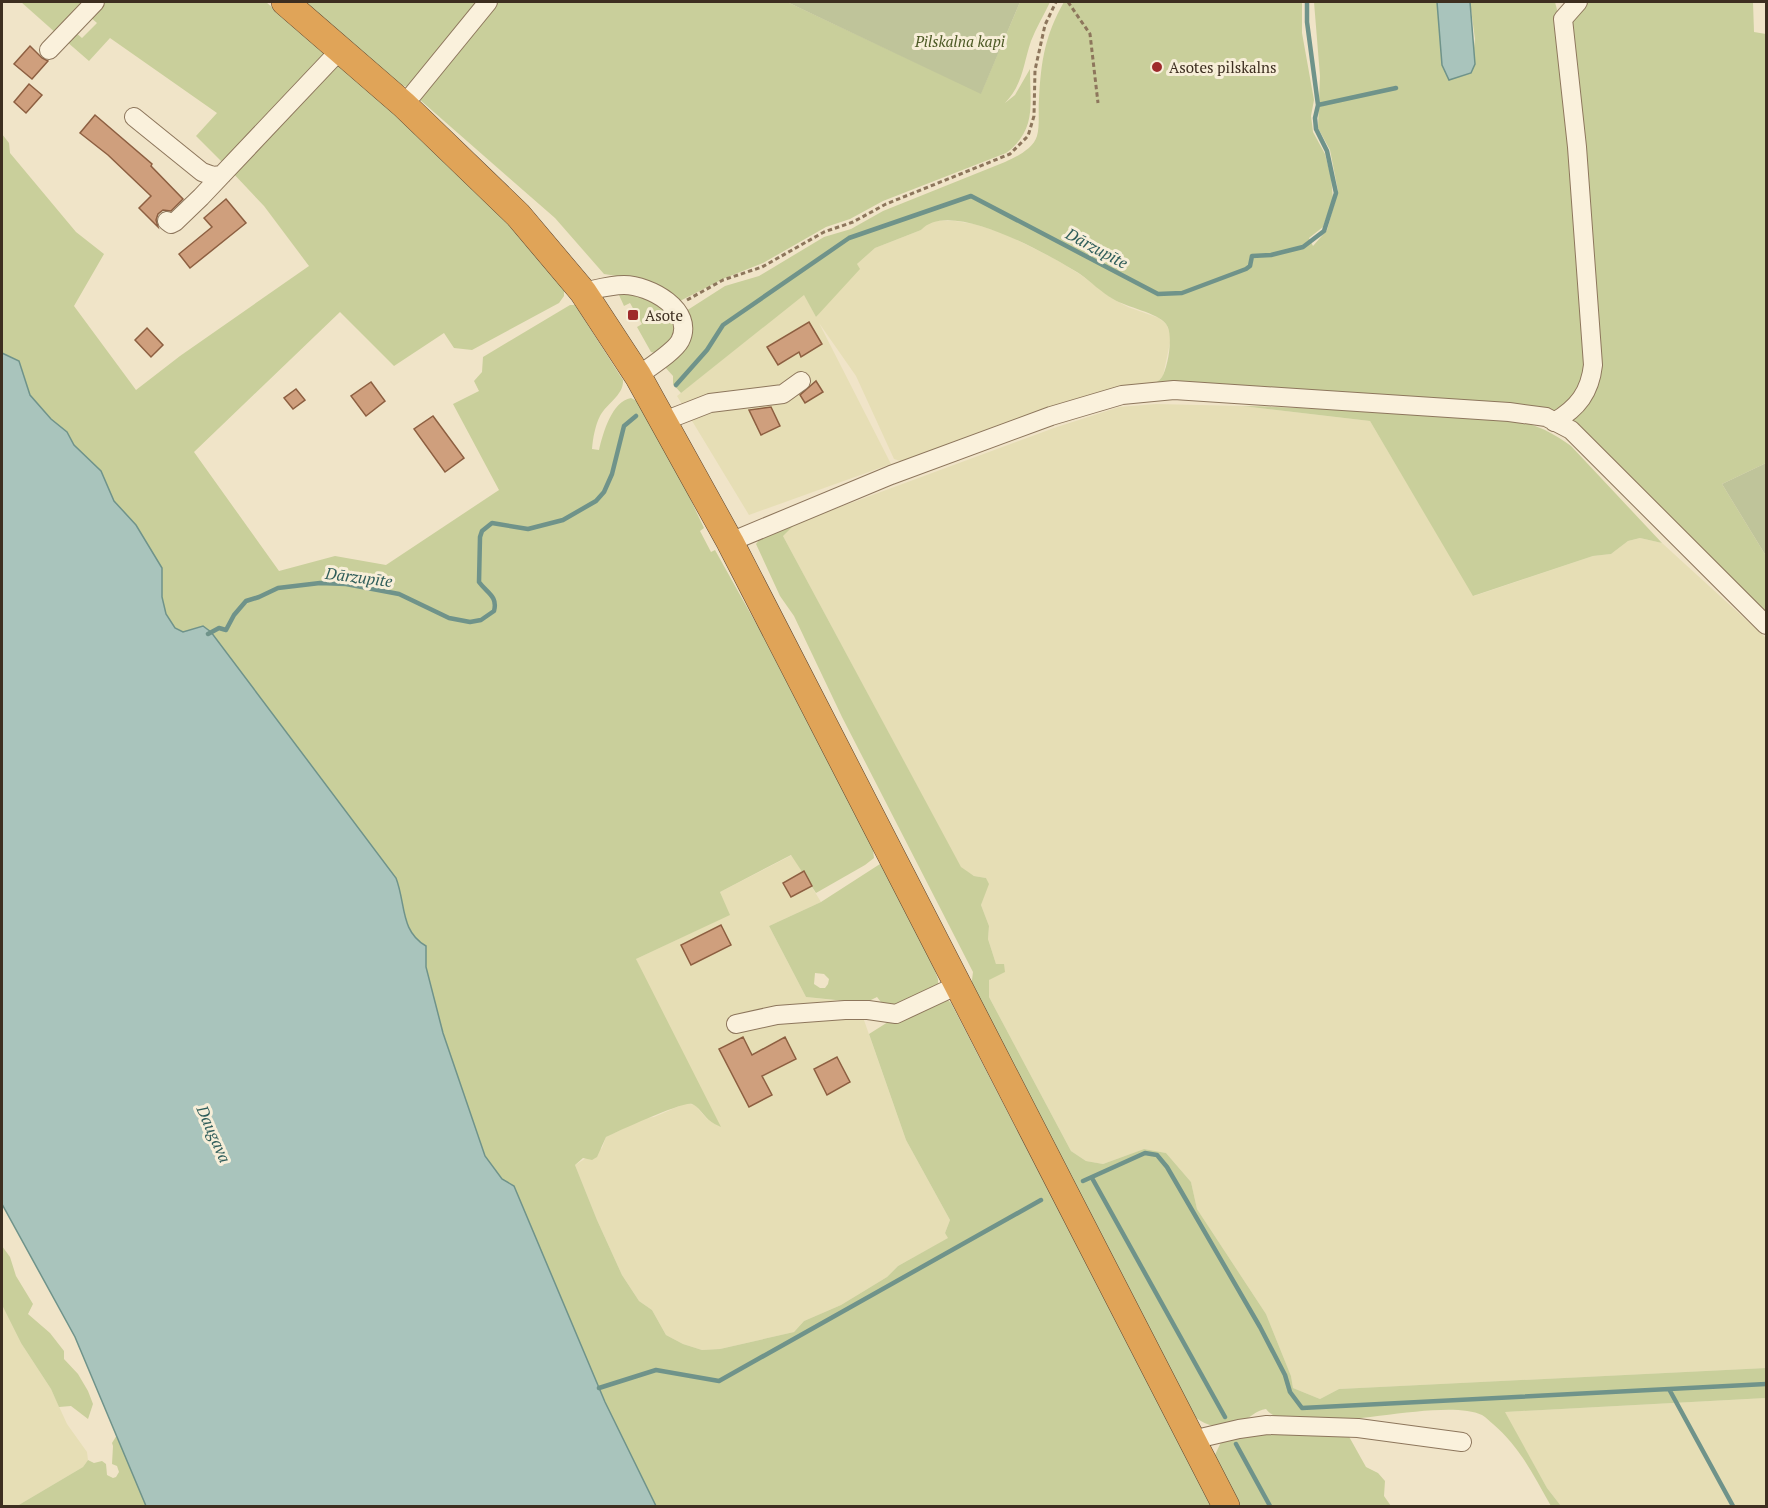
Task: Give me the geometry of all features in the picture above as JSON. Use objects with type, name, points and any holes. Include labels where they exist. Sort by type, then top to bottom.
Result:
[{"type":"highway","points":[[285,2],[404,105],[518,215],[583,292],[638,376],[730,542],[1226,1506]]},
{"type":"street","points":[[49,50],[95,2]]},
{"type":"street","points":[[404,105],[488,2]]},
{"type":"street","points":[[1554,422],[1566,415],[1581,401],[1590,385],[1593,365],[1577,147],[1563,19],[1578,2]]},
{"type":"street","points":[[167,221],[171,224],[175,222],[341,49]]},
{"type":"street","points":[[134,117],[208,176],[222,175]]},
{"type":"street","points":[[583,292],[616,285],[634,286],[655,293],[673,307],[683,324],[678,345],[638,376]]},
{"type":"street","points":[[664,422],[710,403],[783,394],[801,381]]},
{"type":"street","points":[[730,542],[891,475],[1051,416],[1122,395],[1174,390],[1250,393],[1509,412],[1546,417],[1571,430],[1767,625]]},
{"type":"street","points":[[736,1024],[777,1015],[844,1010],[868,1010],[896,1014],[958,985]]},
{"type":"street","points":[[1192,1440],[1267,1425],[1358,1428],[1462,1442]]},
{"type":"path","points":[[673,307],[723,280],[762,267],[824,232],[853,222],[886,204],[1010,154],[1028,136],[1034,116],[1035,70],[1044,25],[1056,2]]},
{"type":"path","points":[[1068,2],[1090,34],[1098,103]]},
{"type":"shaded area","points":[[935,221],[974,224],[1003,233],[1055,259],[1113,299],[1159,318],[1167,325],[1171,338],[1163,376],[1151,385],[1115,389],[1070,401],[908,463],[894,459],[856,376],[819,323],[891,464],[749,515],[677,396],[804,294],[816,317],[857,264],[875,248],[921,230],[926,224]]},
{"type":"shaded area","points":[[1156,404],[1242,406],[1370,421],[1474,596],[1593,556],[1611,554],[1628,541],[1640,538],[1662,543],[1766,638],[1766,1368],[1339,1389],[1320,1399],[1293,1388],[1291,1376],[1266,1314],[1197,1209],[1191,1182],[1166,1153],[1144,1149],[1103,1164],[1086,1161],[1071,1151],[989,997],[989,980],[1004,965],[996,964],[988,939],[989,926],[981,905],[988,884],[986,878],[974,876],[961,868],[783,536],[794,524],[1054,428],[1119,407]]},
{"type":"shaded area","points":[[792,855],[821,902],[769,926],[806,997],[858,1003],[906,1140],[950,1220],[945,1233],[949,1238],[898,1266],[887,1277],[841,1305],[804,1321],[794,1332],[720,1349],[702,1350],[666,1335],[652,1310],[639,1301],[622,1275],[575,1165],[602,1148],[606,1137],[645,1118],[654,1117],[686,1103],[695,1105],[708,1120],[636,959],[729,915],[720,892]]},
{"type":"shaded area","points":[[2,1305],[21,1343],[51,1389],[67,1424],[87,1452],[88,1460],[83,1467],[17,1506],[2,1506]]},
{"type":"shaded area","points":[[1766,1398],[1766,1506],[1561,1506],[1547,1488],[1504,1412]]},
{"type":"green space","points":[[21,2],[90,2],[57,34]]},
{"type":"green space","points":[[103,2],[266,2],[324,53],[322,59],[225,165],[196,136],[217,113],[110,38],[89,61],[66,41],[75,32],[82,38],[97,23],[89,16]]},
{"type":"green space","points":[[303,2],[483,2],[414,84],[407,87],[399,84]]},
{"type":"green space","points":[[494,2],[787,2],[981,93],[1020,2],[1050,2],[1031,41],[1016,89],[1005,103],[1015,95],[1030,69],[1030,116],[1023,135],[1006,153],[883,201],[850,219],[826,227],[763,263],[725,278],[678,302],[623,277],[604,274],[555,218],[419,99]]},
{"type":"green space","name":"Pilskalna kapi","points":[[787,2],[1020,2],[981,94]]},
{"type":"green space","points":[[1064,2],[1302,2],[1302,33],[1314,100],[1311,116],[1313,132],[1325,154],[1331,177],[1333,199],[1323,227],[1309,238],[1313,246],[1327,230],[1338,191],[1330,150],[1318,128],[1320,76],[1314,2],[1437,2],[1449,79],[1471,73],[1475,39],[1470,2],[1555,2],[1563,33],[1586,2],[1753,2],[1754,32],[1766,34],[1766,463],[1722,484],[1766,556],[1766,613],[1574,424],[1151,385],[1162,377],[1168,358],[1170,335],[1162,320],[1113,299],[1080,274],[1025,243],[976,225],[954,220],[935,222],[875,248],[857,264],[860,269],[816,317],[804,295],[681,393],[673,384],[673,376],[665,367],[686,311],[725,286],[759,276],[824,237],[851,229],[883,211],[1005,162],[1032,145],[1038,132],[1040,85],[1045,49],[1052,26]]},
{"type":"green space","points":[[334,60],[455,170],[538,259],[564,290],[564,296],[559,303],[472,350],[454,348],[444,333],[394,366],[340,312],[194,452],[279,571],[335,556],[386,565],[499,490],[453,404],[479,391],[474,381],[482,372],[483,357],[570,305],[575,305],[623,380],[621,390],[598,420],[592,449],[599,450],[609,419],[619,405],[631,398],[637,401],[680,477],[704,528],[700,531],[711,552],[715,550],[763,636],[873,849],[874,858],[865,865],[816,893],[791,855],[720,892],[730,915],[636,959],[721,1127],[710,1121],[694,1105],[686,1104],[606,1137],[597,1157],[592,1160],[583,1158],[575,1165],[622,1275],[639,1301],[652,1310],[666,1335],[702,1350],[720,1349],[794,1332],[804,1321],[841,1305],[887,1277],[898,1266],[948,1238],[945,1233],[950,1220],[906,1140],[869,1034],[888,1022],[946,998],[951,1003],[1212,1506],[656,1506],[605,1402],[514,1186],[502,1179],[485,1156],[443,1033],[426,967],[426,947],[418,941],[408,925],[395,878],[211,632],[203,626],[183,632],[175,628],[166,614],[162,597],[162,568],[136,525],[114,501],[101,471],[74,445],[67,432],[51,419],[30,395],[19,361],[2,353],[2,134],[9,143],[10,153],[76,232],[104,254],[74,306],[136,390],[180,356],[309,266],[264,206],[231,171]]},
{"type":"green space","points":[[627,290],[660,305],[676,321],[677,337],[655,353],[651,352],[637,327],[642,324],[630,303],[624,306],[619,295]]},
{"type":"green space","points":[[1242,406],[1488,418],[1535,426],[1571,446],[1662,543],[1640,538],[1628,541],[1611,554],[1593,556],[1473,596],[1370,421]]},
{"type":"green space","points":[[1766,463],[1766,556],[1722,484]]},
{"type":"green space","points":[[794,525],[783,536],[961,867],[974,876],[986,878],[989,884],[981,905],[989,926],[988,939],[996,964],[1004,964],[1005,972],[989,980],[989,997],[1071,1151],[1086,1161],[1103,1164],[1144,1149],[1166,1153],[1191,1182],[1197,1209],[1266,1314],[1291,1376],[1293,1388],[1320,1399],[1339,1389],[1766,1368],[1766,1398],[1505,1412],[1547,1488],[1561,1506],[1551,1506],[1519,1452],[1503,1433],[1482,1415],[1461,1410],[1433,1410],[1305,1422],[1281,1418],[1266,1409],[1235,1425],[1223,1427],[1211,1426],[1195,1417],[971,988],[973,972],[842,717],[794,616],[780,596],[756,544],[762,536]]},
{"type":"green space","points":[[880,864],[932,963],[938,985],[898,1007],[884,1006],[877,997],[865,1003],[806,997],[769,926],[821,902]],"holes":[[[815,973],[824,974],[829,979],[828,984],[825,988],[820,988],[814,984]]]},
{"type":"green space","points":[[2,1246],[10,1257],[16,1276],[33,1304],[28,1314],[50,1333],[64,1351],[64,1359],[78,1374],[88,1391],[93,1404],[88,1419],[71,1406],[59,1407],[51,1389],[21,1343],[2,1305]]},
{"type":"green space","points":[[1347,1433],[1366,1467],[1378,1473],[1385,1481],[1384,1496],[1391,1506],[1240,1506],[1217,1464],[1215,1455],[1221,1442],[1241,1434]]},
{"type":"green space","points":[[117,1435],[146,1506],[17,1506],[83,1467],[88,1460],[94,1463],[102,1461],[106,1464],[107,1475],[116,1477],[119,1472],[117,1466],[112,1464],[112,1443]]},
{"type":"water","points":[[1437,2],[1470,2],[1475,64],[1471,73],[1449,80],[1442,65]]},
{"type":"water","name":"Daugava","points":[[2,353],[19,361],[30,395],[51,419],[67,432],[74,445],[101,471],[114,501],[136,525],[162,568],[162,597],[166,614],[175,628],[183,632],[203,626],[211,632],[396,878],[408,925],[418,940],[426,946],[426,967],[443,1033],[485,1156],[502,1179],[514,1186],[605,1402],[656,1506],[146,1506],[75,1337],[2,1204]]},
{"type":"building","points":[[30,46],[48,61],[32,79],[14,64]]},
{"type":"building","points":[[29,84],[42,95],[26,113],[14,102]]},
{"type":"building","points":[[95,115],[152,164],[151,166],[183,199],[171,211],[163,210],[158,214],[156,220],[158,227],[139,208],[151,196],[108,155],[80,133]]},
{"type":"building","points":[[226,199],[246,223],[190,268],[179,254],[212,227],[204,218]]},
{"type":"building","points":[[809,322],[822,344],[801,357],[799,352],[778,365],[767,347]]},
{"type":"building","points":[[147,328],[163,345],[151,357],[135,340]]},
{"type":"building","points":[[816,381],[823,392],[805,403],[800,395]]},
{"type":"building","points":[[371,382],[385,401],[366,416],[351,396]]},
{"type":"building","points":[[296,389],[305,400],[293,409],[284,398]]},
{"type":"building","points":[[771,407],[780,426],[761,435],[749,410]]},
{"type":"building","points":[[433,416],[464,458],[445,472],[414,429]]},
{"type":"building","points":[[804,871],[812,886],[791,897],[783,883]]},
{"type":"building","points":[[721,925],[731,945],[691,965],[681,945]]},
{"type":"building","points":[[743,1037],[752,1055],[785,1037],[796,1059],[762,1076],[772,1095],[749,1107],[719,1049]]},
{"type":"building","points":[[837,1057],[850,1082],[827,1095],[814,1069]]},
{"type":"waterway","name":"Dārzupīte","points":[[676,385],[707,350],[723,325],[849,238],[971,196],[1158,294],[1182,293],[1246,269],[1250,266],[1252,256],[1271,255],[1303,247],[1324,231],[1336,193],[1327,151],[1316,129],[1315,118],[1318,105],[1307,22],[1307,2]]},
{"type":"waterway","points":[[1318,105],[1396,88]]},
{"type":"waterway","name":"Dārzupīte","points":[[208,634],[219,628],[226,630],[234,615],[246,601],[278,588],[320,583],[346,584],[399,594],[449,618],[470,622],[481,620],[494,611],[495,606],[493,598],[479,582],[482,531],[492,523],[528,529],[563,520],[596,501],[604,492],[612,474],[624,426],[636,416]]},
{"type":"waterway","points":[[1083,1181],[1145,1153],[1157,1155],[1167,1167],[1260,1327],[1285,1375],[1290,1392],[1302,1408],[1766,1384]]},
{"type":"waterway","points":[[1092,1178],[1225,1417]]},
{"type":"waterway","points":[[599,1388],[656,1370],[719,1381],[1041,1200]]},
{"type":"waterway","points":[[1669,1389],[1733,1506]]},
{"type":"waterway","points":[[1236,1444],[1270,1506]]},
{"type":"place","name":"Asotes pilskalns","points":[[1157,67]]},
{"type":"place","name":"Asote","points":[[633,315]]}]
